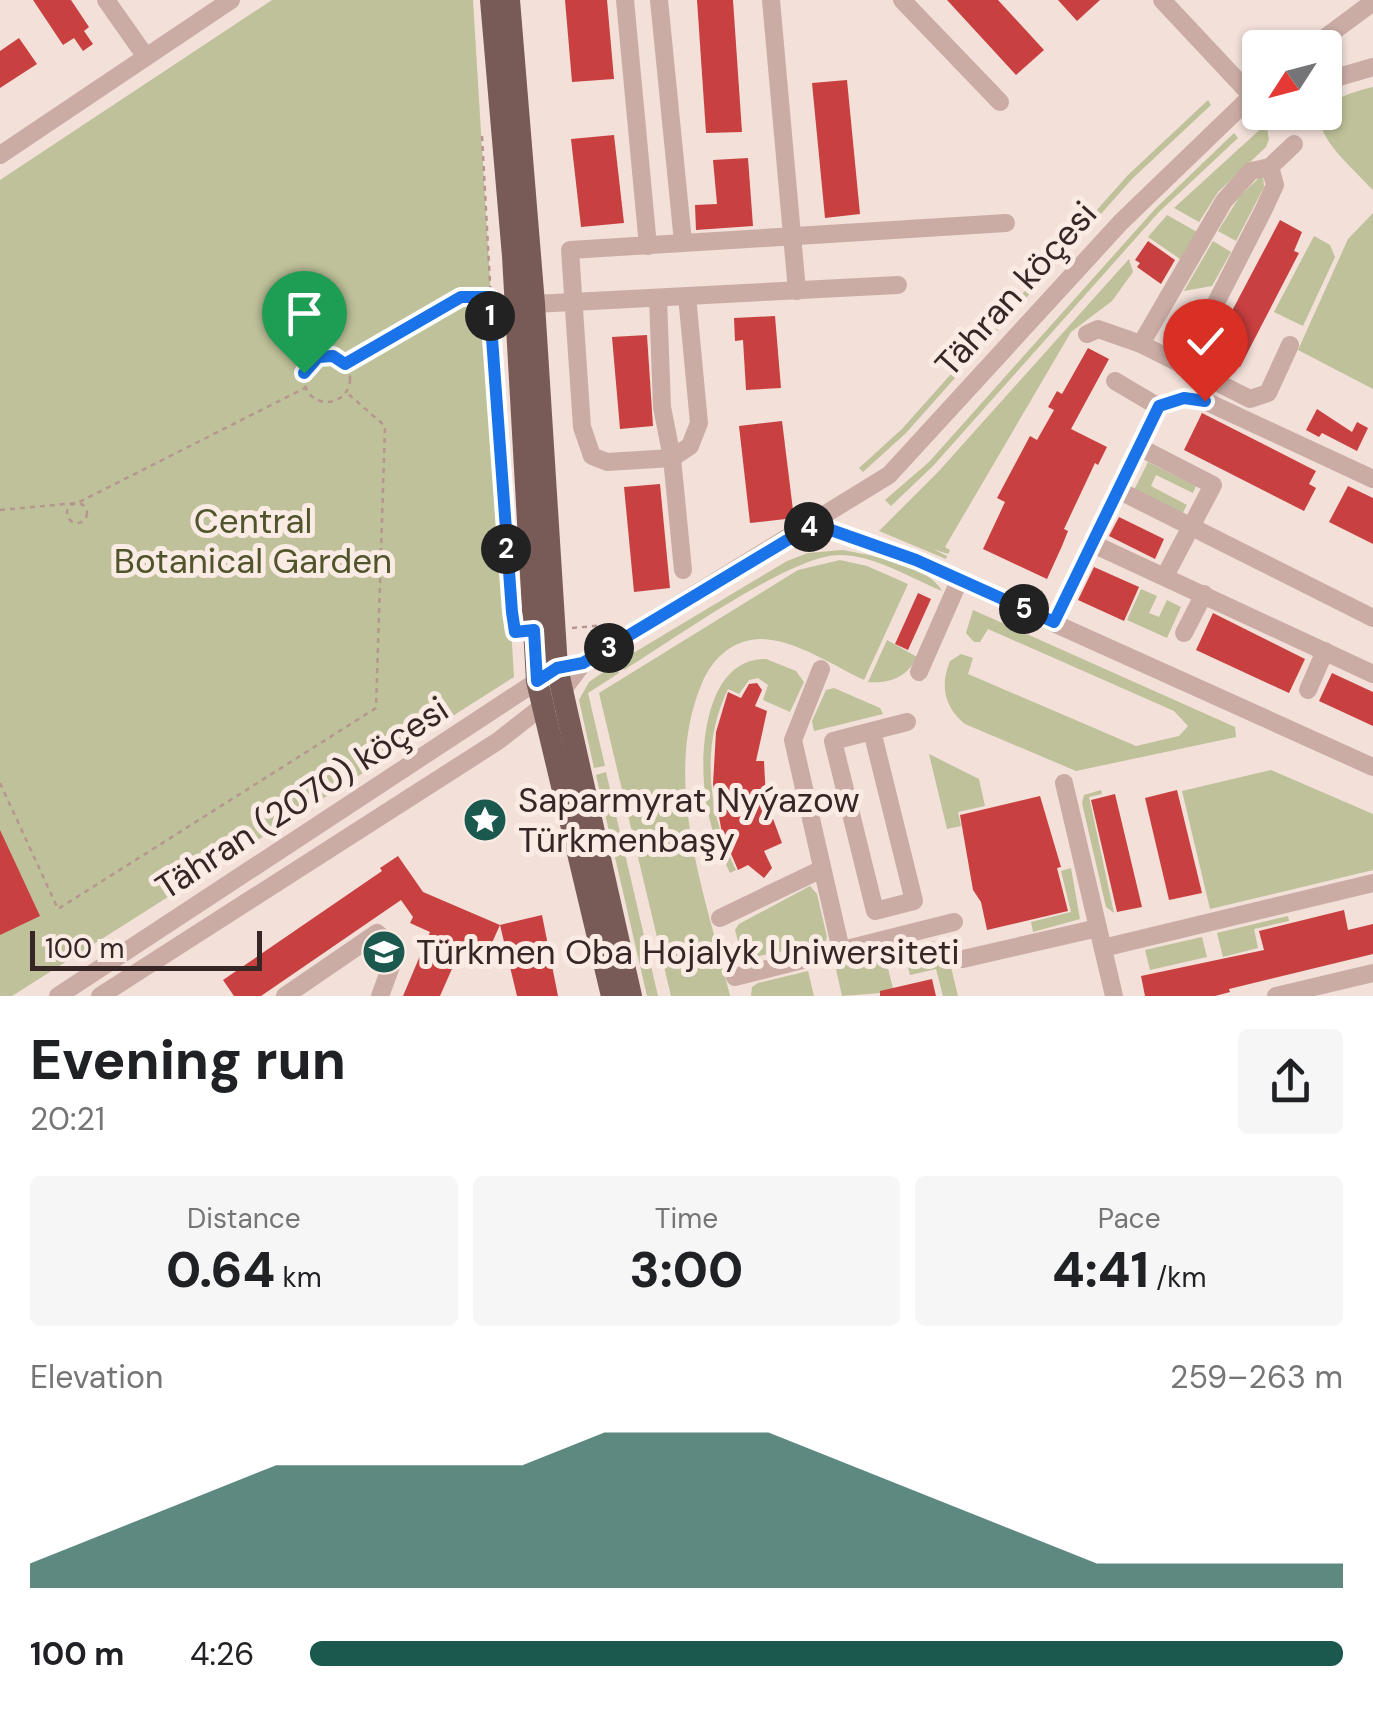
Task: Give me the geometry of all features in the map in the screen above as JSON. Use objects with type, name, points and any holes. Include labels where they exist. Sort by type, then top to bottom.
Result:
[{"type":"main road","points":[[491,0],[524,300]]},
{"type":"main road","points":[[509,0],[545,630],[552,680],[630,996]]},
{"type":"main road","points":[[552,680],[542,705],[612,996]]},
{"type":"street","points":[[106,0],[146,57]]},
{"type":"street","points":[[0,154],[231,0]]},
{"type":"street","points":[[625,0],[648,246]]},
{"type":"street","points":[[658,0],[684,242]]},
{"type":"street","points":[[770,0],[796,291]]},
{"type":"street","points":[[902,0],[1000,102]]},
{"type":"street","points":[[1162,0],[1242,77]]},
{"type":"street","points":[[1335,30],[1373,2]]},
{"type":"street","points":[[1342,76],[1373,67]]},
{"type":"street","name":"Tähran köçesi","points":[[814,524],[908,458],[1121,222],[1242,106]]},
{"type":"street","points":[[1141,344],[1224,201],[1251,172],[1270,167],[1294,144]]},
{"type":"street","points":[[1183,366],[1275,185],[1270,167]]},
{"type":"street","points":[[687,296],[699,422],[690,446],[672,458],[607,462],[588,450],[582,427],[570,250],[1006,224]]},
{"type":"street","points":[[524,300],[658,298],[898,285]]},
{"type":"street","points":[[658,298],[662,407],[672,458],[682,570]]},
{"type":"street","points":[[1087,334],[1098,329],[1141,344],[1237,395],[1260,398],[1268,393],[1290,345]]},
{"type":"street","points":[[1115,381],[1159,406]]},
{"type":"street","points":[[1054,622],[1159,406],[1184,398],[1205,401],[1373,478]]},
{"type":"street","points":[[1139,447],[1213,484],[1165,576]]},
{"type":"street","points":[[1118,490],[1373,618]]},
{"type":"street","points":[[814,524],[880,546],[1373,767]]},
{"type":"street","name":"Tähran (2070) köçesi","points":[[58,996],[552,680],[814,524]]},
{"type":"street","points":[[1091,543],[1373,674]]},
{"type":"street","points":[[919,672],[959,581]]},
{"type":"street","points":[[1184,633],[1204,594]]},
{"type":"street","points":[[1308,690],[1324,651]]},
{"type":"street","points":[[821,669],[793,740],[841,950]]},
{"type":"street","name":"Tähran (2070) köçesi","points":[[100,996],[498,741],[542,705]]},
{"type":"street","points":[[872,731],[914,902],[875,911],[833,741],[907,722]]},
{"type":"street","points":[[1064,784],[1114,996]]},
{"type":"street","points":[[720,918],[822,869]]},
{"type":"street","points":[[1103,948],[1373,883]]},
{"type":"street","points":[[734,977],[954,922]]},
{"type":"street","points":[[962,959],[1098,928]]},
{"type":"street","points":[[285,996],[377,933],[397,950],[380,996]]},
{"type":"street","points":[[1276,996],[1373,972]]},
{"type":"path","points":[[482,129],[503,522],[515,632],[606,625]]},
{"type":"path","points":[[345,364],[461,297],[524,300]]},
{"type":"path","points":[[333,356],[345,364],[350,378],[346,392],[335,401],[320,402],[305,388],[304,373],[318,357],[333,356]]},
{"type":"path","points":[[0,510],[77,503],[86,506],[88,513],[86,520],[77,524],[70,522],[67,512],[77,503],[305,388]]},
{"type":"path","points":[[0,783],[58,908],[376,708],[385,426],[346,392]]},
{"type":"green space","name":"Central Botanical Garden","points":[[272,0],[473,0],[514,677],[12,996],[0,996],[0,180]]},
{"type":"green space","points":[[1373,87],[1373,190],[1330,144],[1323,130],[1342,130],[1345,96]]},
{"type":"green space","points":[[1208,100],[1211,105],[1132,179],[906,433],[863,472],[859,468],[902,429],[1128,175]]},
{"type":"green space","points":[[1259,130],[1267,130],[1266,147],[1218,192],[1199,222],[1174,208]]},
{"type":"green space","points":[[1234,133],[1238,138],[1159,212],[933,466],[891,506],[885,500],[929,462],[1155,209]]},
{"type":"green space","points":[[1263,174],[1264,187],[1236,241],[1218,231],[1240,196]]},
{"type":"green space","points":[[1373,213],[1373,389],[1298,350],[1348,239]]},
{"type":"green space","points":[[1167,215],[1197,232],[1183,261],[1148,237]]},
{"type":"green space","points":[[1314,236],[1330,245],[1335,257],[1303,326],[1274,312]]},
{"type":"green space","points":[[1213,241],[1231,252],[1212,286],[1184,291]]},
{"type":"green space","points":[[1129,259],[1133,272],[1112,301],[1071,332],[945,547],[950,550],[948,554],[933,549],[946,559],[879,531],[939,471]]},
{"type":"green space","points":[[1148,462],[1196,486],[1193,493],[1156,475],[1151,486],[1187,505],[1181,516],[1133,492]]},
{"type":"green space","points":[[842,550],[912,568],[942,591],[866,559],[840,555],[819,559],[763,584],[624,670],[620,661],[787,561],[808,553]]},
{"type":"green space","points":[[840,560],[867,566],[908,584],[864,680],[799,648],[759,639],[724,652],[702,683],[690,721],[685,760],[686,800],[700,880],[730,996],[671,996],[599,693],[798,570]]},
{"type":"green space","points":[[1141,589],[1157,596],[1149,613],[1159,617],[1167,600],[1181,607],[1167,638],[1127,620]]},
{"type":"green space","points":[[973,610],[1235,727],[1236,737],[1076,771],[965,724],[948,703],[945,687],[950,661],[961,654],[973,658],[968,674],[1136,746],[1179,736],[1188,726],[1174,711],[988,629],[980,642],[974,642],[966,633]]},
{"type":"green space","points":[[887,640],[917,657],[897,678],[868,682]]},
{"type":"green space","points":[[766,659],[796,671],[804,682],[790,712],[763,700],[768,685],[758,678],[749,680],[739,694],[728,689],[719,711],[711,780],[719,826],[736,870],[730,873],[716,841],[704,788],[709,716],[729,675],[745,663]]},
{"type":"green space","points":[[615,664],[619,673],[588,693],[605,766],[594,768],[579,700],[589,682]]},
{"type":"green space","points":[[834,688],[880,708],[883,714],[814,731],[812,721],[826,690]]},
{"type":"green space","points":[[929,754],[979,779],[985,806],[958,812],[961,826],[947,829]]},
{"type":"green space","points":[[1271,770],[1373,814],[1373,870],[1210,909],[1182,791]]},
{"type":"green space","points":[[606,772],[658,996],[647,996],[596,775]]},
{"type":"green space","points":[[1101,790],[1102,794],[1089,797],[1114,913],[1106,907],[1082,803],[1084,795]]},
{"type":"green space","points":[[1071,868],[1080,919],[1033,932],[1031,922],[1071,912],[1061,871]]},
{"type":"green space","points":[[810,886],[817,894],[825,943],[743,959],[735,930],[739,924]]},
{"type":"green space","points":[[1288,916],[1289,921],[1254,929],[1258,948],[1223,957],[1217,933]]},
{"type":"green space","points":[[1202,937],[1207,957],[1150,970],[1145,950]]},
{"type":"green space","points":[[933,941],[946,947],[958,996],[943,996],[936,969],[910,975],[903,948]]},
{"type":"green space","points":[[884,953],[894,992],[842,996],[835,965]]},
{"type":"green space","points":[[808,971],[814,996],[751,996],[752,987],[758,983]]},
{"type":"building","points":[[33,0],[71,0],[89,27],[84,31],[93,44],[83,51],[74,38],[63,45]]},
{"type":"building","points":[[565,0],[607,0],[614,79],[572,82]]},
{"type":"building","points":[[697,0],[733,0],[742,132],[706,133]]},
{"type":"building","points":[[947,0],[998,0],[1044,50],[1016,75]]},
{"type":"building","points":[[1058,0],[1100,0],[1077,21]]},
{"type":"building","points":[[19,38],[37,64],[0,88],[0,51]]},
{"type":"building","points":[[847,80],[860,214],[825,218],[812,83]]},
{"type":"building","points":[[614,135],[624,223],[581,227],[571,139]]},
{"type":"building","points":[[748,158],[753,226],[696,230],[695,205],[717,204],[713,160]]},
{"type":"building","points":[[1280,220],[1302,232],[1294,251],[1299,253],[1240,367],[1235,365],[1230,375],[1205,362]]},
{"type":"building","points":[[1148,241],[1175,260],[1161,284],[1137,267],[1140,263],[1135,260]]},
{"type":"building","points":[[775,316],[781,388],[746,390],[743,340],[735,341],[734,318]]},
{"type":"building","points":[[647,335],[653,426],[620,429],[612,337]]},
{"type":"building","points":[[1088,348],[1109,359],[1071,429],[1107,447],[1098,465],[1095,463],[1064,529],[1068,531],[1047,579],[983,549],[1005,502],[997,498],[1030,436],[1037,440],[1054,410],[1048,407],[1057,391],[1062,394]]},
{"type":"building","points":[[1317,409],[1352,432],[1357,422],[1368,428],[1357,451],[1322,433],[1319,437],[1306,430]]},
{"type":"building","points":[[1202,413],[1316,471],[1309,484],[1316,488],[1304,511],[1184,450]]},
{"type":"building","points":[[782,421],[794,518],[750,523],[739,426]]},
{"type":"building","points":[[660,484],[670,588],[634,592],[624,487]]},
{"type":"building","points":[[1348,486],[1373,498],[1373,544],[1329,522]]},
{"type":"building","points":[[1119,517],[1164,539],[1155,559],[1109,536]]},
{"type":"building","points":[[1094,567],[1139,587],[1124,621],[1078,600]]},
{"type":"building","points":[[918,593],[931,599],[908,650],[895,644]]},
{"type":"building","points":[[1213,613],[1305,659],[1289,693],[1196,650]]},
{"type":"building","points":[[1332,673],[1373,692],[1373,726],[1319,701]]},
{"type":"building","points":[[757,683],[762,690],[755,706],[767,711],[756,761],[764,761],[766,800],[782,843],[764,851],[772,868],[764,878],[748,865],[738,870],[722,833],[713,784],[716,732],[728,692],[741,698],[749,684]]},
{"type":"building","points":[[1177,790],[1202,893],[1169,900],[1145,798]]},
{"type":"building","points":[[1115,794],[1142,907],[1117,912],[1091,800]]},
{"type":"building","points":[[1040,796],[1061,867],[1057,868],[1068,911],[987,930],[981,902],[973,890],[960,815]]},
{"type":"building","points":[[0,830],[40,916],[0,935]]},
{"type":"building","points":[[398,856],[423,892],[500,925],[486,956],[462,946],[440,996],[403,996],[430,932],[410,923],[413,917],[401,900],[261,996],[234,996],[223,980]]},
{"type":"building","points":[[1344,910],[1348,930],[1373,924],[1373,954],[1229,989],[1230,992],[1215,996],[1145,996],[1141,976],[1264,950],[1259,931]]},
{"type":"building","points":[[542,915],[558,996],[517,996],[500,925]]},
{"type":"building","points":[[932,979],[936,996],[880,996],[880,991]]},
{"type":"place","name":"Saparmyrat Nyýazow Türkmenbaşy","points":[[485,820]]},
{"type":"place","name":"Türkmen Oba Hojalyk Uniwersiteti","points":[[384,952]]},
{"type":"route","points":[[304,373],[312,360],[326,355],[345,364],[461,297],[489,297],[512,612],[515,632],[534,630],[537,681],[557,668],[583,663],[814,524],[916,560],[1054,622],[1159,406],[1184,398],[1205,401]]}]
